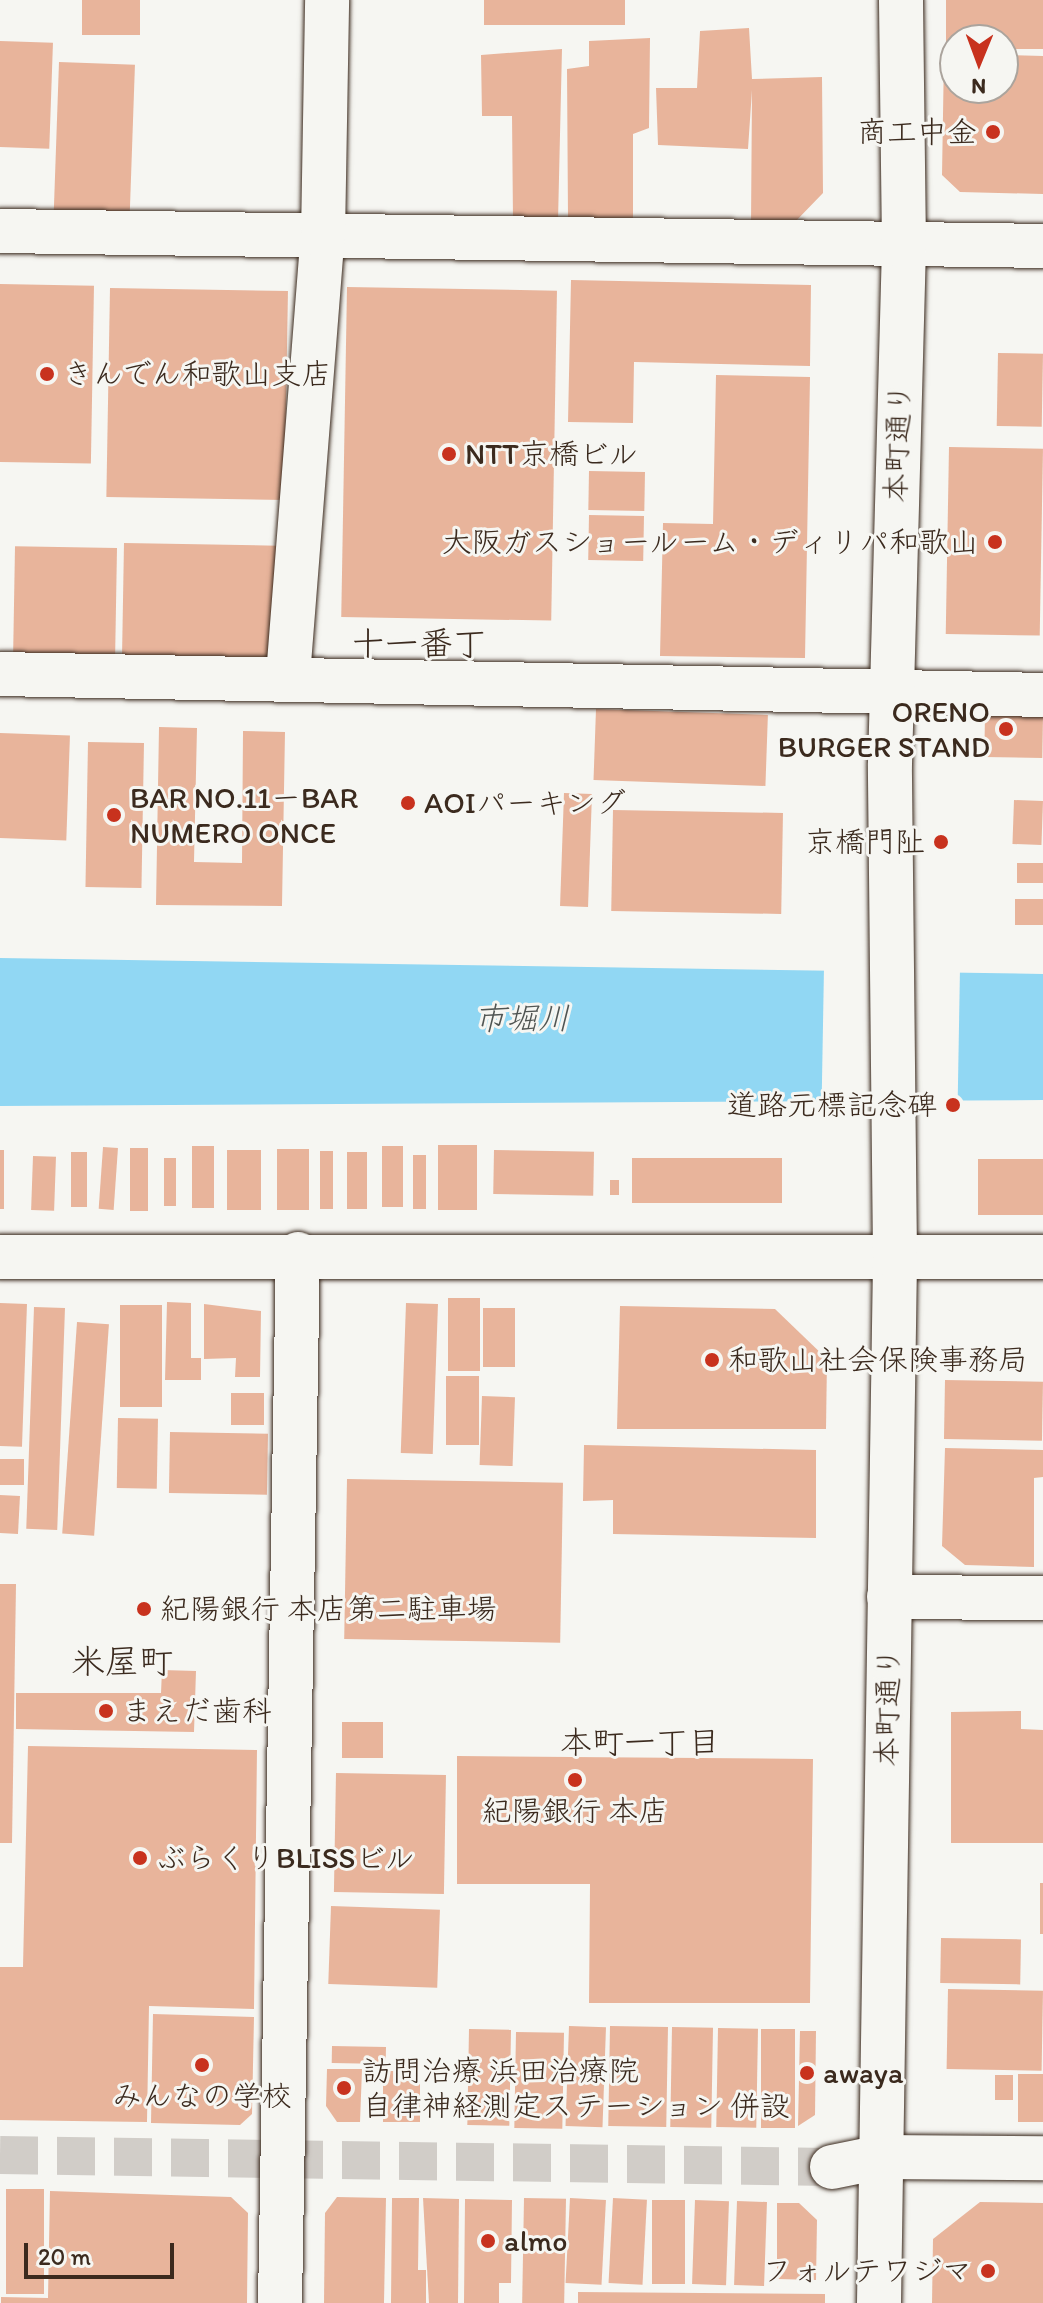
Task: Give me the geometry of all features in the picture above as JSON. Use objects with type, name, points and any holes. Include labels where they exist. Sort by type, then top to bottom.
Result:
[{"type":"street","points":[[288,676],[323,236],[327,0]]},
{"type":"street","name":"本町通り","points":[[879,2303],[895,1256],[890,1112],[891,694],[904,247],[901,0]]},
{"type":"street","points":[[0,231],[904,247],[1043,246]]},
{"type":"street","points":[[0,674],[288,676],[891,694],[1043,695]]},
{"type":"street","points":[[280,2303],[298,1254]]},
{"type":"street","points":[[0,1257],[298,1254],[1043,1257]]},
{"type":"street","points":[[889,1597],[1043,1598]]},
{"type":"street","points":[[832,2167],[881,2157],[1043,2158]]},
{"type":"water","name":"市堀川","points":[[0,958],[1043,974],[1043,1100],[0,1106]]},
{"type":"pier","points":[[824,967],[960,969],[958,1107],[822,1105]]},
{"type":"building","points":[[82,0],[140,0],[140,35],[82,35]]},
{"type":"building","points":[[484,0],[625,0],[625,25],[484,25]]},
{"type":"building","points":[[946,0],[1043,0],[1043,49],[1019,49],[1019,24],[946,24]]},
{"type":"building","points":[[749,28],[752,79],[822,77],[823,193],[793,224],[751,224],[752,90],[748,149],[658,145],[656,88],[697,88],[700,31]]},
{"type":"building","points":[[650,38],[649,128],[633,134],[633,218],[568,219],[567,69],[589,66],[589,41]]},
{"type":"building","points":[[0,41],[53,43],[49,149],[0,147]]},
{"type":"building","points":[[562,49],[558,221],[513,221],[512,116],[482,116],[481,55]]},
{"type":"building","name":"商工中金","points":[[1019,55],[1043,56],[1043,194],[960,192],[942,175],[943,104],[1019,104]]},
{"type":"building","points":[[59,62],[135,65],[129,226],[53,223]]},
{"type":"building","points":[[571,280],[811,285],[810,366],[634,362],[633,423],[568,422]]},
{"type":"building","name":"きんでん和歌山支店","points":[[0,284],[94,286],[91,464],[0,462]]},
{"type":"building","name":"NTT京橋ビル","points":[[347,287],[557,291],[551,621],[341,617]]},
{"type":"building","points":[[110,288],[288,291],[284,500],[106,497]]},
{"type":"building","points":[[998,353],[1043,354],[1042,427],[997,426]]},
{"type":"building","points":[[716,375],[810,377],[805,658],[660,656],[663,523],[713,524]]},
{"type":"building","name":"大阪ガスショールーム・ディリパ和歌山","points":[[949,447],[1043,449],[1040,636],[946,634]]},
{"type":"building","points":[[589,471],[645,472],[644,511],[588,510]]},
{"type":"building","points":[[589,515],[644,516],[643,561],[588,560]]},
{"type":"building","points":[[124,543],[278,546],[276,664],[122,661]]},
{"type":"building","points":[[15,546],[117,548],[115,659],[13,657]]},
{"type":"building","points":[[596,709],[768,715],[765,786],[594,780]]},
{"type":"building","points":[[985,715],[1043,716],[1042,758],[984,757]]},
{"type":"building","points":[[159,727],[197,728],[194,862],[242,863],[243,731],[285,732],[282,906],[156,905]]},
{"type":"building","points":[[0,733],[70,735],[66,840],[0,838]]},
{"type":"building","name":"BAR NO.11ーBAR NUMERO ONCE","points":[[88,742],[144,743],[141,888],[85,887]]},
{"type":"building","points":[[564,793],[592,794],[588,907],[560,906]]},
{"type":"building","points":[[1014,800],[1043,801],[1041,845],[1012,844]]},
{"type":"building","points":[[613,810],[783,813],[781,914],[611,911]]},
{"type":"building","points":[[1017,863],[1043,863],[1043,883],[1017,883]]},
{"type":"building","points":[[1015,899],[1043,899],[1043,925],[1015,925]]},
{"type":"building","points":[[438,1145],[477,1145],[477,1210],[438,1210]]},
{"type":"building","points":[[192,1146],[214,1146],[214,1208],[192,1208]]},
{"type":"building","points":[[382,1146],[403,1146],[403,1207],[382,1207]]},
{"type":"building","points":[[103,1147],[118,1148],[114,1210],[99,1209]]},
{"type":"building","points":[[130,1148],[148,1148],[148,1211],[130,1211]]},
{"type":"building","points":[[277,1149],[309,1149],[309,1210],[277,1210]]},
{"type":"building","points":[[0,1150],[4,1150],[4,1209],[0,1209]]},
{"type":"building","points":[[227,1150],[261,1150],[261,1210],[227,1210]]},
{"type":"building","points":[[494,1150],[594,1152],[593,1196],[493,1194]]},
{"type":"building","points":[[320,1151],[333,1151],[333,1209],[320,1209]]},
{"type":"building","points":[[71,1152],[87,1152],[87,1207],[71,1207]]},
{"type":"building","points":[[347,1152],[367,1152],[367,1209],[347,1209]]},
{"type":"building","points":[[413,1155],[426,1155],[426,1209],[413,1209]]},
{"type":"building","points":[[33,1156],[56,1157],[54,1211],[31,1210]]},
{"type":"building","points":[[164,1158],[176,1158],[176,1206],[164,1206]]},
{"type":"building","points":[[632,1158],[782,1158],[782,1203],[632,1203]]},
{"type":"building","points":[[978,1159],[1043,1159],[1043,1215],[978,1215]]},
{"type":"building","points":[[610,1180],[619,1180],[619,1195],[610,1195]]},
{"type":"building","points":[[448,1298],[480,1298],[480,1371],[448,1371]]},
{"type":"building","points":[[167,1302],[191,1303],[191,1358],[201,1358],[201,1380],[165,1380]]},
{"type":"building","points":[[0,1303],[27,1304],[22,1447],[0,1446]]},
{"type":"building","points":[[406,1303],[438,1304],[433,1454],[401,1453]]},
{"type":"building","points":[[204,1304],[261,1311],[260,1377],[235,1377],[236,1358],[204,1359]]},
{"type":"building","points":[[120,1305],[162,1305],[162,1407],[120,1407]]},
{"type":"building","points":[[620,1306],[775,1309],[827,1359],[826,1429],[617,1429]]},
{"type":"building","points":[[34,1307],[65,1308],[57,1530],[26,1529]]},
{"type":"building","points":[[483,1308],[515,1308],[515,1367],[483,1367]]},
{"type":"building","points":[[77,1322],[109,1324],[94,1536],[62,1533]]},
{"type":"building","points":[[446,1376],[479,1376],[479,1445],[446,1445]]},
{"type":"building","points":[[945,1380],[1043,1382],[1042,1441],[944,1439]]},
{"type":"building","points":[[231,1393],[264,1393],[264,1425],[231,1425]]},
{"type":"building","points":[[482,1396],[515,1397],[513,1466],[480,1465]]},
{"type":"building","points":[[118,1418],[158,1419],[157,1489],[117,1488]]},
{"type":"building","points":[[170,1432],[268,1434],[267,1495],[169,1493]]},
{"type":"building","points":[[584,1445],[816,1450],[816,1538],[613,1534],[613,1500],[583,1501]]},
{"type":"building","points":[[945,1448],[1043,1450],[1043,1477],[1034,1478],[1034,1567],[965,1565],[942,1546]]},
{"type":"building","points":[[0,1459],[24,1459],[24,1485],[0,1485]]},
{"type":"building","points":[[347,1479],[563,1483],[560,1643],[344,1639]]},
{"type":"building","points":[[0,1495],[20,1496],[18,1534],[0,1533]]},
{"type":"building","points":[[0,1584],[16,1584],[12,1843],[0,1843]]},
{"type":"building","name":"まえだ歯科","points":[[162,1670],[196,1671],[194,1732],[16,1729],[16,1693],[161,1693]]},
{"type":"building","points":[[1021,1711],[1021,1729],[1043,1730],[1043,1843],[951,1843],[951,1712]]},
{"type":"building","points":[[342,1722],[383,1722],[383,1758],[342,1758]]},
{"type":"building","name":"ぶらくりBLISSビル","points":[[28,1746],[257,1750],[254,2009],[149,2006],[147,2122],[0,2120],[0,1967],[23,1967]]},
{"type":"building","points":[[457,1756],[813,1759],[810,2003],[589,2003],[590,1884],[457,1884]]},
{"type":"building","points":[[336,1773],[446,1775],[444,1894],[334,1892]]},
{"type":"building","points":[[1040,1883],[1043,1883],[1043,1934],[1040,1934]]},
{"type":"building","points":[[331,1906],[440,1910],[437,1988],[328,1984]]},
{"type":"building","points":[[941,1938],[1021,1939],[1020,1984],[940,1983]]},
{"type":"building","points":[[948,1989],[1043,1991],[1042,2071],[947,2069]]},
{"type":"building","name":"みんなの学校","points":[[153,2014],[254,2017],[252,2114],[240,2125],[151,2123]]},
{"type":"building","points":[[569,2026],[606,2027],[602,2127],[566,2126]]},
{"type":"building","points":[[610,2026],[668,2027],[666,2127],[608,2126]]},
{"type":"building","points":[[672,2027],[713,2028],[711,2128],[670,2127]]},
{"type":"building","points":[[718,2028],[758,2029],[756,2128],[716,2127]]},
{"type":"building","points":[[469,2029],[511,2030],[509,2126],[467,2125]]},
{"type":"building","points":[[761,2029],[795,2029],[795,2128],[761,2128]]},
{"type":"building","name":"awaya","points":[[800,2031],[816,2031],[815,2115],[798,2126]]},
{"type":"building","points":[[516,2032],[564,2033],[562,2129],[514,2128]]},
{"type":"building","points":[[332,2046],[386,2047],[386,2064],[332,2063]]},
{"type":"building","name":"訪問治療 浜田治療院 自律神経測定ステーション 併設","points":[[327,2069],[362,2069],[360,2122],[337,2122],[326,2106]]},
{"type":"building","points":[[383,2071],[420,2071],[420,2122],[383,2122]]},
{"type":"building","points":[[1018,2074],[1043,2074],[1043,2122],[1018,2122]]},
{"type":"building","points":[[995,2075],[1013,2075],[1013,2100],[995,2100]]},
{"type":"building","points":[[6,2189],[44,2189],[44,2294],[6,2294]]},
{"type":"building","points":[[50,2191],[231,2197],[248,2213],[247,2303],[1,2303],[1,2297],[48,2298]]},
{"type":"building","points":[[337,2197],[386,2198],[384,2303],[324,2303],[325,2213]]},
{"type":"building","points":[[392,2198],[419,2198],[418,2270],[426,2270],[426,2303],[391,2303]]},
{"type":"building","points":[[423,2198],[459,2199],[458,2303],[429,2303]]},
{"type":"building","points":[[524,2198],[566,2199],[564,2303],[522,2303]]},
{"type":"building","points":[[570,2198],[606,2200],[602,2285],[566,2283]]},
{"type":"building","points":[[613,2198],[647,2200],[643,2285],[609,2283]]},
{"type":"building","name":"almo","points":[[465,2199],[512,2200],[511,2283],[499,2283],[499,2303],[464,2303]]},
{"type":"building","points":[[652,2200],[685,2200],[685,2284],[652,2284]]},
{"type":"building","points":[[695,2200],[729,2201],[726,2285],[692,2284]]},
{"type":"building","points":[[737,2201],[767,2202],[764,2286],[734,2285]]},
{"type":"building","name":"フォルテワジマ","points":[[980,2202],[1043,2203],[1043,2303],[932,2303],[933,2239]]},
{"type":"building","points":[[777,2203],[799,2203],[817,2220],[816,2280],[777,2279]]},
{"type":"building","points":[[578,2292],[825,2294],[825,2303],[578,2303]]},
{"type":"tunnel","points":[[0,2155],[832,2167]]},
{"type":"place","name":"商工中金","points":[[993,132]]},
{"type":"place","name":"きんでん和歌山支店","points":[[47,374]]},
{"type":"place","name":"NTT京橋ビル","points":[[449,454]]},
{"type":"place","name":"大阪ガスショールーム・ディリパ和歌山","points":[[995,542]]},
{"type":"place","name":"ORENO BURGER STAND","points":[[1006,729]]},
{"type":"place","name":"AOIパーキング","points":[[408,803]]},
{"type":"place","name":"BAR NO.11ーBAR NUMERO ONCE","points":[[114,815]]},
{"type":"place","name":"京橋門阯","points":[[941,842]]},
{"type":"place","name":"道路元標記念碑","points":[[953,1105]]},
{"type":"place","name":"和歌山社会保険事務局","points":[[712,1360]]},
{"type":"place","name":"紀陽銀行 本店第二駐車場","points":[[144,1609]]},
{"type":"place","name":"まえだ歯科","points":[[106,1711]]},
{"type":"place","name":"紀陽銀行 本店","points":[[575,1780]]},
{"type":"place","name":"ぶらくりBLISSビル","points":[[140,1858]]},
{"type":"place","name":"みんなの学校","points":[[202,2065]]},
{"type":"place","name":"awaya","points":[[807,2073]]},
{"type":"place","name":"訪問治療 浜田治療院 自律神経測定ステーション 併設","points":[[344,2088]]},
{"type":"place","name":"almo","points":[[488,2241]]},
{"type":"place","name":"フォルテワジマ","points":[[988,2271]]},
{"type":"district","name":"十一番丁","points":[[419,644]]},
{"type":"district","name":"米屋町","points":[[122,1662]]},
{"type":"district","name":"本町一丁目","points":[[640,1742]]}]
